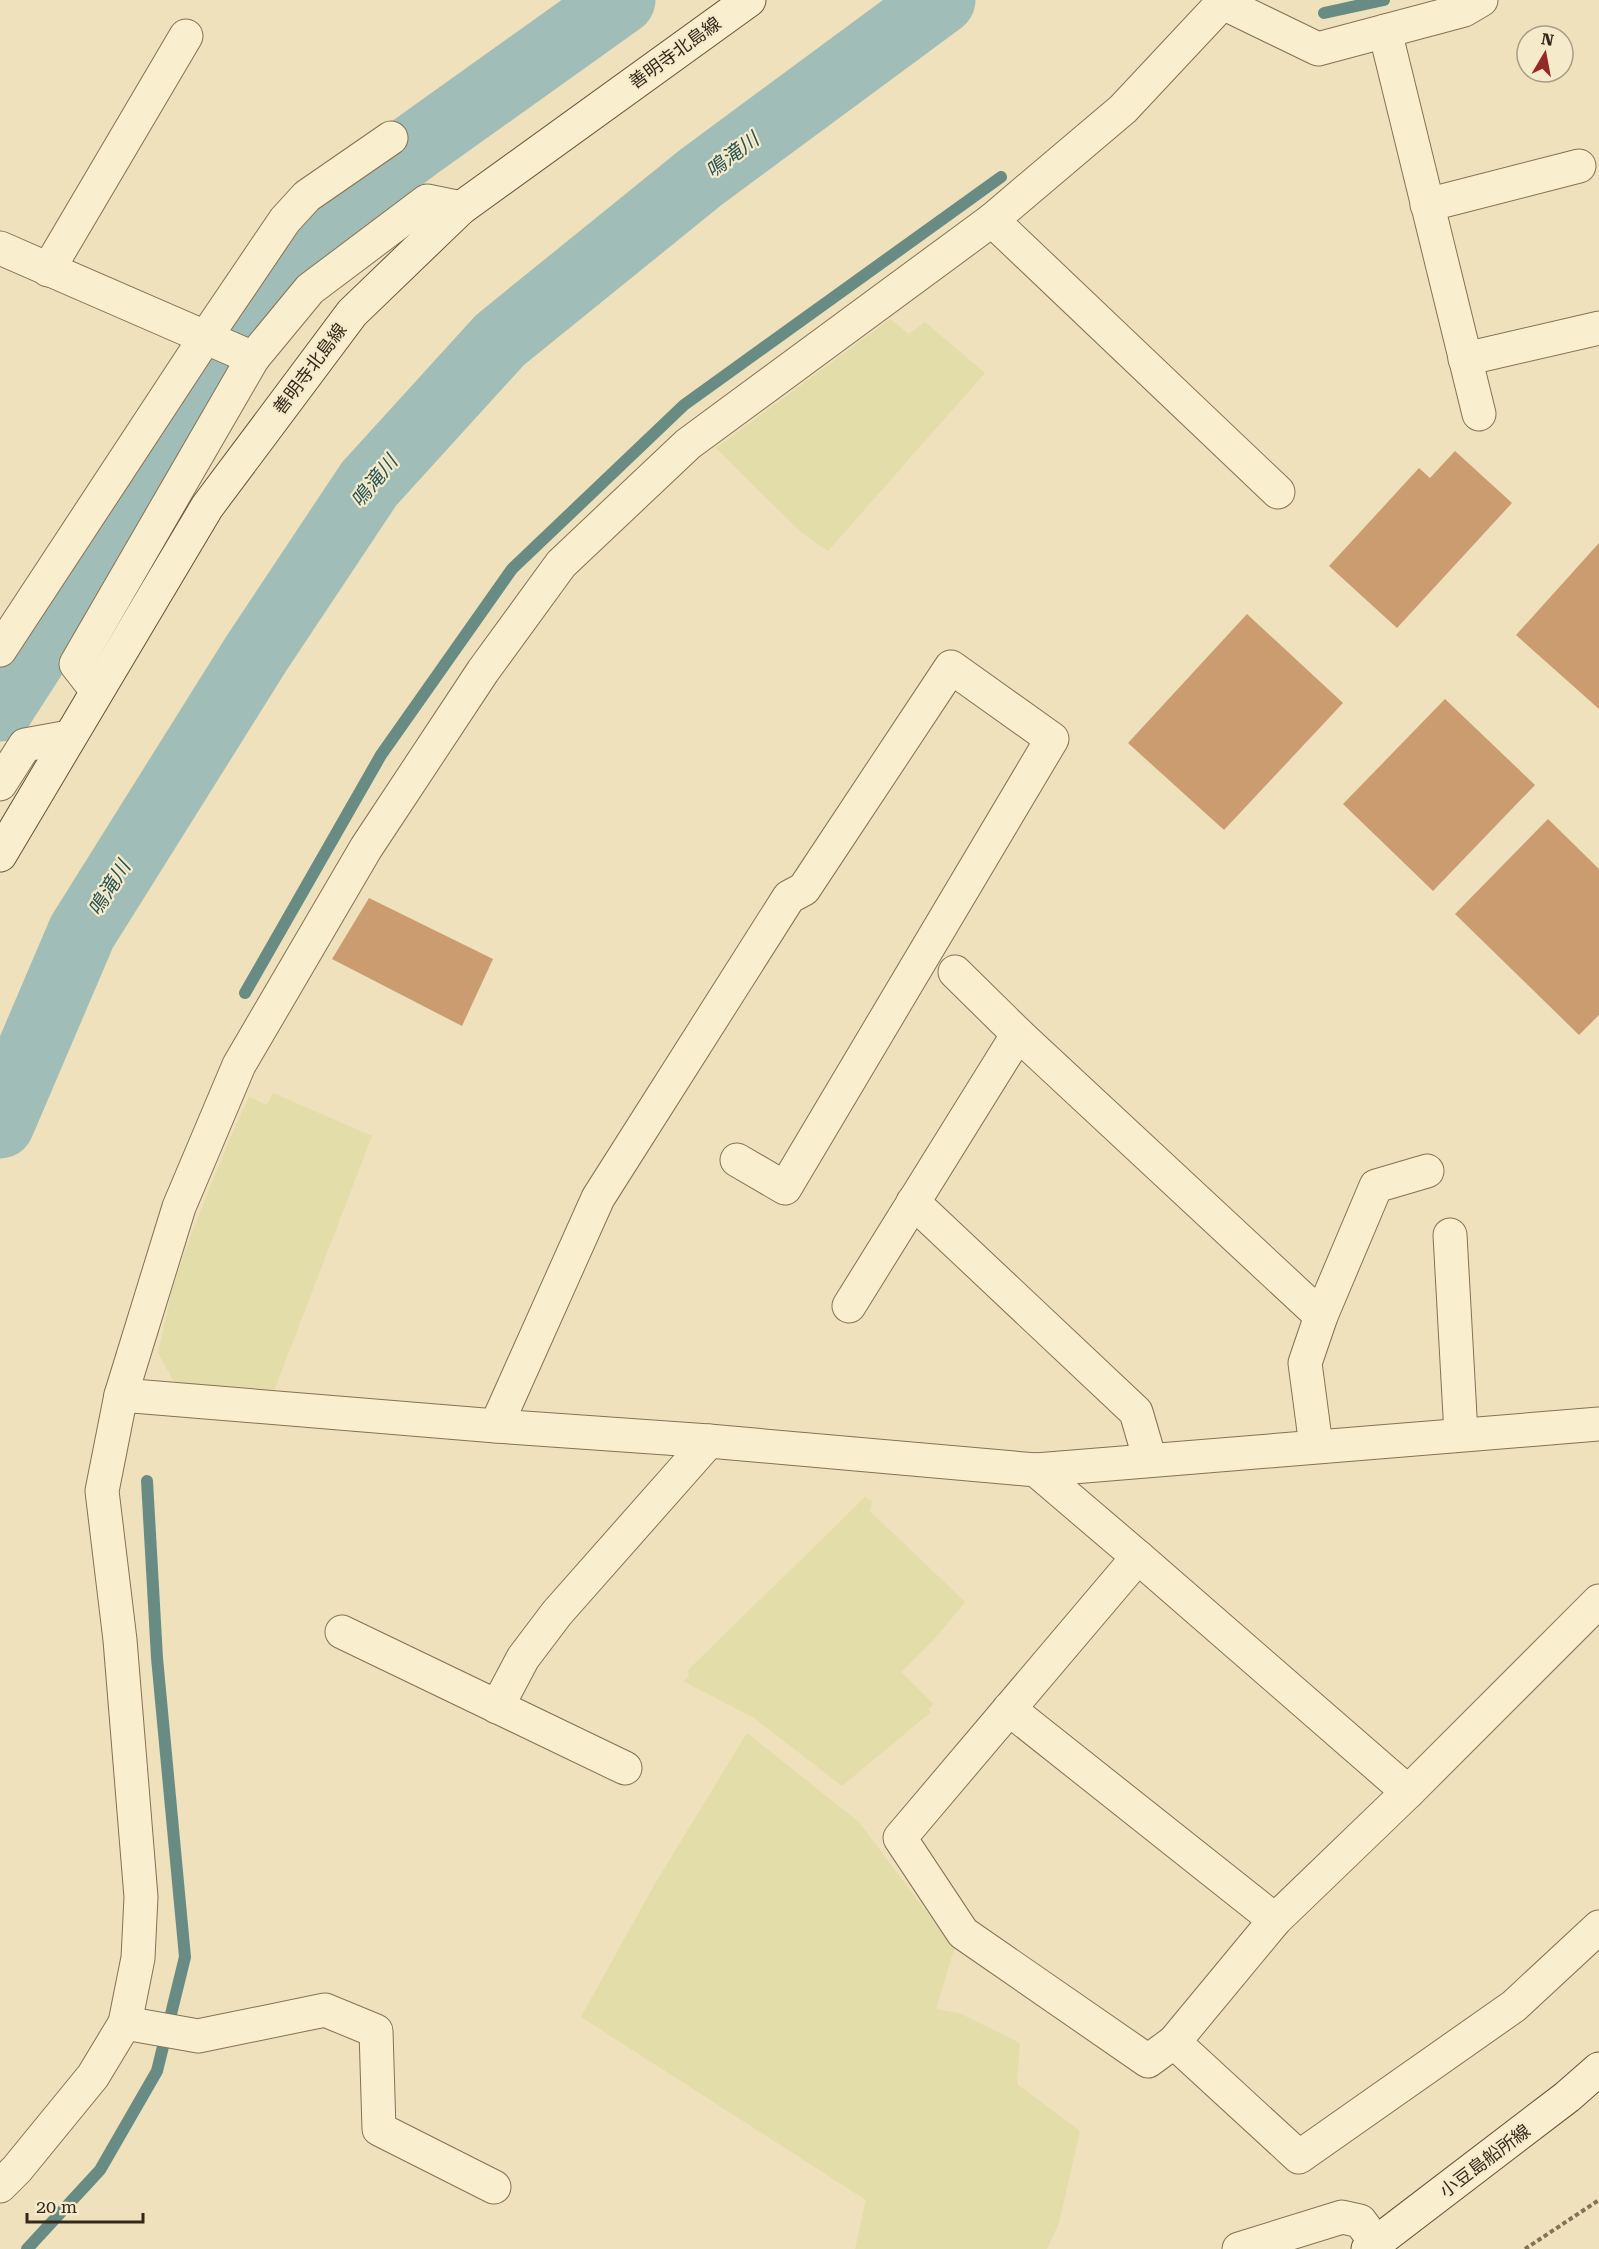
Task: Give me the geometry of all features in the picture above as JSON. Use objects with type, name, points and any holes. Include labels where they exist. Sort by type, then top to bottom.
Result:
[{"type":"street","name":"善明寺北島線","points":[[0,855],[207,507],[352,313],[460,208],[749,0]]},
{"type":"street","points":[[0,2186],[93,2076],[133,2024],[141,1897],[120,1640],[102,1491],[121,1395],[179,1207],[239,1065],[366,848],[483,671],[561,564],[688,444],[992,220],[1123,109],[1224,1],[1318,49],[1464,10],[1481,0]]},
{"type":"street","points":[[1385,31],[1479,414]]},
{"type":"street","points":[[48,270],[186,36]]},
{"type":"street","points":[[0,650],[285,220],[308,196],[391,138]]},
{"type":"street","points":[[1427,205],[1579,166]]},
{"type":"street","points":[[97,691],[76,664],[253,358],[310,289],[427,201],[460,208]]},
{"type":"street","points":[[992,220],[1278,492]]},
{"type":"street","points":[[0,248],[253,358]]},
{"type":"street","points":[[1465,359],[1599,328]]},
{"type":"street","points":[[496,1426],[598,1198],[789,897],[804,889],[951,668],[1052,739],[785,1188],[737,1160]]},
{"type":"street","points":[[0,784],[25,745],[69,737]]},
{"type":"street","points":[[955,972],[1018,1034],[1322,1316]]},
{"type":"street","points":[[849,1306],[1018,1034]]},
{"type":"street","points":[[1316,1446],[1305,1363],[1322,1316],[1376,1186],[1427,1171]]},
{"type":"street","points":[[913,1202],[1136,1412],[1150,1460]]},
{"type":"street","points":[[1450,1235],[1461,1434]]},
{"type":"street","points":[[121,1395],[496,1426],[709,1440],[1036,1470],[1599,1424]]},
{"type":"street","points":[[497,1707],[523,1658],[557,1613],[709,1440]]},
{"type":"street","points":[[1036,1470],[1408,1792]]},
{"type":"street","points":[[1138,1557],[900,1838],[963,1933],[1148,2061],[1174,2042],[1275,1920],[1408,1792],[1599,1601]]},
{"type":"street","points":[[342,1632],[625,1768]]},
{"type":"street","points":[[1009,1709],[1275,1920]]},
{"type":"street","points":[[1174,2042],[1299,2157],[1514,2006],[1599,1927]]},
{"type":"street","points":[[133,2024],[198,2036],[326,2010],[376,2031],[379,2129],[494,2187]]},
{"type":"street","name":"小豆島船所線","points":[[1372,2246],[1567,2097],[1599,2069]]},
{"type":"street","points":[[1239,2249],[1342,2217],[1360,2221],[1372,2246]]},
{"type":"path","points":[[1525,2249],[1599,2200]]},
{"type":"shaded area","points":[[890,319],[909,334],[925,322],[985,373],[828,551],[802,533],[716,448]]},
{"type":"shaded area","points":[[273,1093],[372,1136],[272,1396],[179,1391],[158,1353],[172,1290],[190,1237],[249,1097],[267,1105]]},
{"type":"shaded area","points":[[865,1497],[872,1502],[870,1511],[965,1602],[937,1636],[901,1672],[933,1704],[928,1709],[931,1712],[842,1786],[754,1718],[683,1681],[689,1677],[688,1670]]},
{"type":"shaded area","points":[[747,1733],[859,1822],[937,1926],[956,1943],[936,2009],[959,2013],[1020,2043],[1017,2084],[1080,2131],[1059,2223],[1047,2249],[855,2249],[866,2200],[581,2017],[656,1882]]},
{"type":"building","points":[[1455,451],[1512,503],[1397,628],[1329,566],[1419,468],[1430,478]]},
{"type":"building","points":[[1599,543],[1599,709],[1516,635]]},
{"type":"building","points":[[1247,614],[1343,703],[1224,830],[1128,743]]},
{"type":"building","points":[[1445,699],[1535,785],[1433,891],[1343,804]]},
{"type":"building","points":[[1548,819],[1599,869],[1599,1015],[1579,1035],[1455,914]]},
{"type":"building","points":[[369,898],[493,959],[462,1026],[332,959]]},
{"type":"waterway","points":[[0,707],[125,513],[206,375],[289,258],[333,209],[415,147],[621,0]]},
{"type":"waterway","name":"鳴滝川","points":[[0,1124],[82,932],[256,654],[369,484],[500,340],[700,178],[941,0]]},
{"type":"waterway","points":[[1324,13],[1384,0]]},
{"type":"waterway","points":[[245,993],[381,755],[512,569],[684,405],[1001,177]]},
{"type":"waterway","points":[[27,2249],[100,2170],[157,2071],[185,1957],[157,1658],[147,1481]]}]
